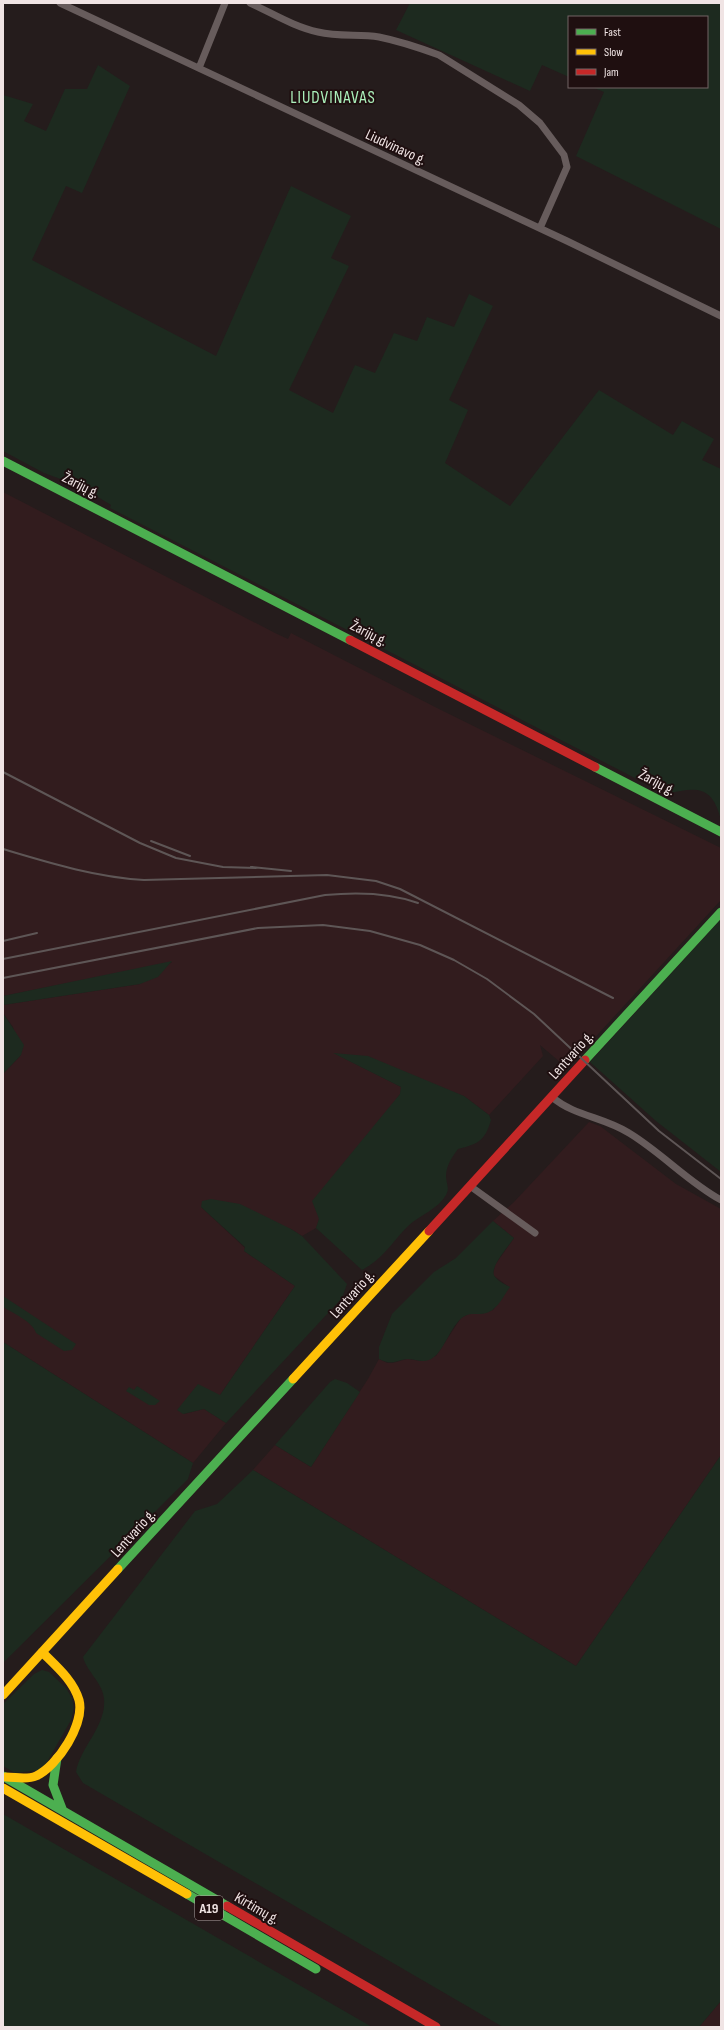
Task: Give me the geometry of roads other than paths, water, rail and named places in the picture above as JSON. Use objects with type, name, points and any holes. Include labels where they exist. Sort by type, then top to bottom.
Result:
[{"type":"main road","name":"Žarijų g.","points":[[3,461],[721,832]]},
{"type":"main road","name":"Lentvario g.","points":[[3,1695],[721,912]]},
{"type":"main road","points":[[3,1776],[23,1778],[37,1775],[57,1758],[78,1721],[80,1702],[75,1688],[42,1652]]},
{"type":"main road","points":[[57,1758],[53,1785],[63,1811]]},
{"type":"main road","name":"Kirtimų g.","points":[[3,1776],[436,2027]]},
{"type":"main road","name":"Kirtimų g.","points":[[3,1788],[326,1975]]},
{"type":"street","name":"Liudvinavo g.","points":[[60,3],[540,228],[721,316]]},
{"type":"street","points":[[199,68],[225,3]]},
{"type":"street","points":[[250,3],[301,27],[317,32],[336,35],[378,37],[438,55],[519,105],[540,123],[564,155],[567,166],[540,228]]},
{"type":"street","points":[[552,1097],[574,1112],[608,1121],[628,1132],[698,1186],[721,1200]]},
{"type":"street","points":[[470,1186],[535,1234]]},
{"type":"railway","points":[[3,772],[140,843],[176,858],[223,867],[256,868]]},
{"type":"railway","points":[[151,841],[190,856]]},
{"type":"railway","points":[[3,849],[90,873],[144,880],[327,875],[376,881],[400,889],[613,998]]},
{"type":"railway","points":[[251,867],[291,871]]},
{"type":"railway","points":[[3,959],[325,895],[348,893],[384,895],[407,899],[418,903]]},
{"type":"railway","points":[[3,978],[258,928],[323,925],[370,931],[420,945],[454,960],[487,979],[534,1014],[659,1131],[721,1179]]},
{"type":"railway","points":[[3,941],[37,933]]},
{"type":"district","name":"LIUDVINAVAS","points":[[333,97]]}]
